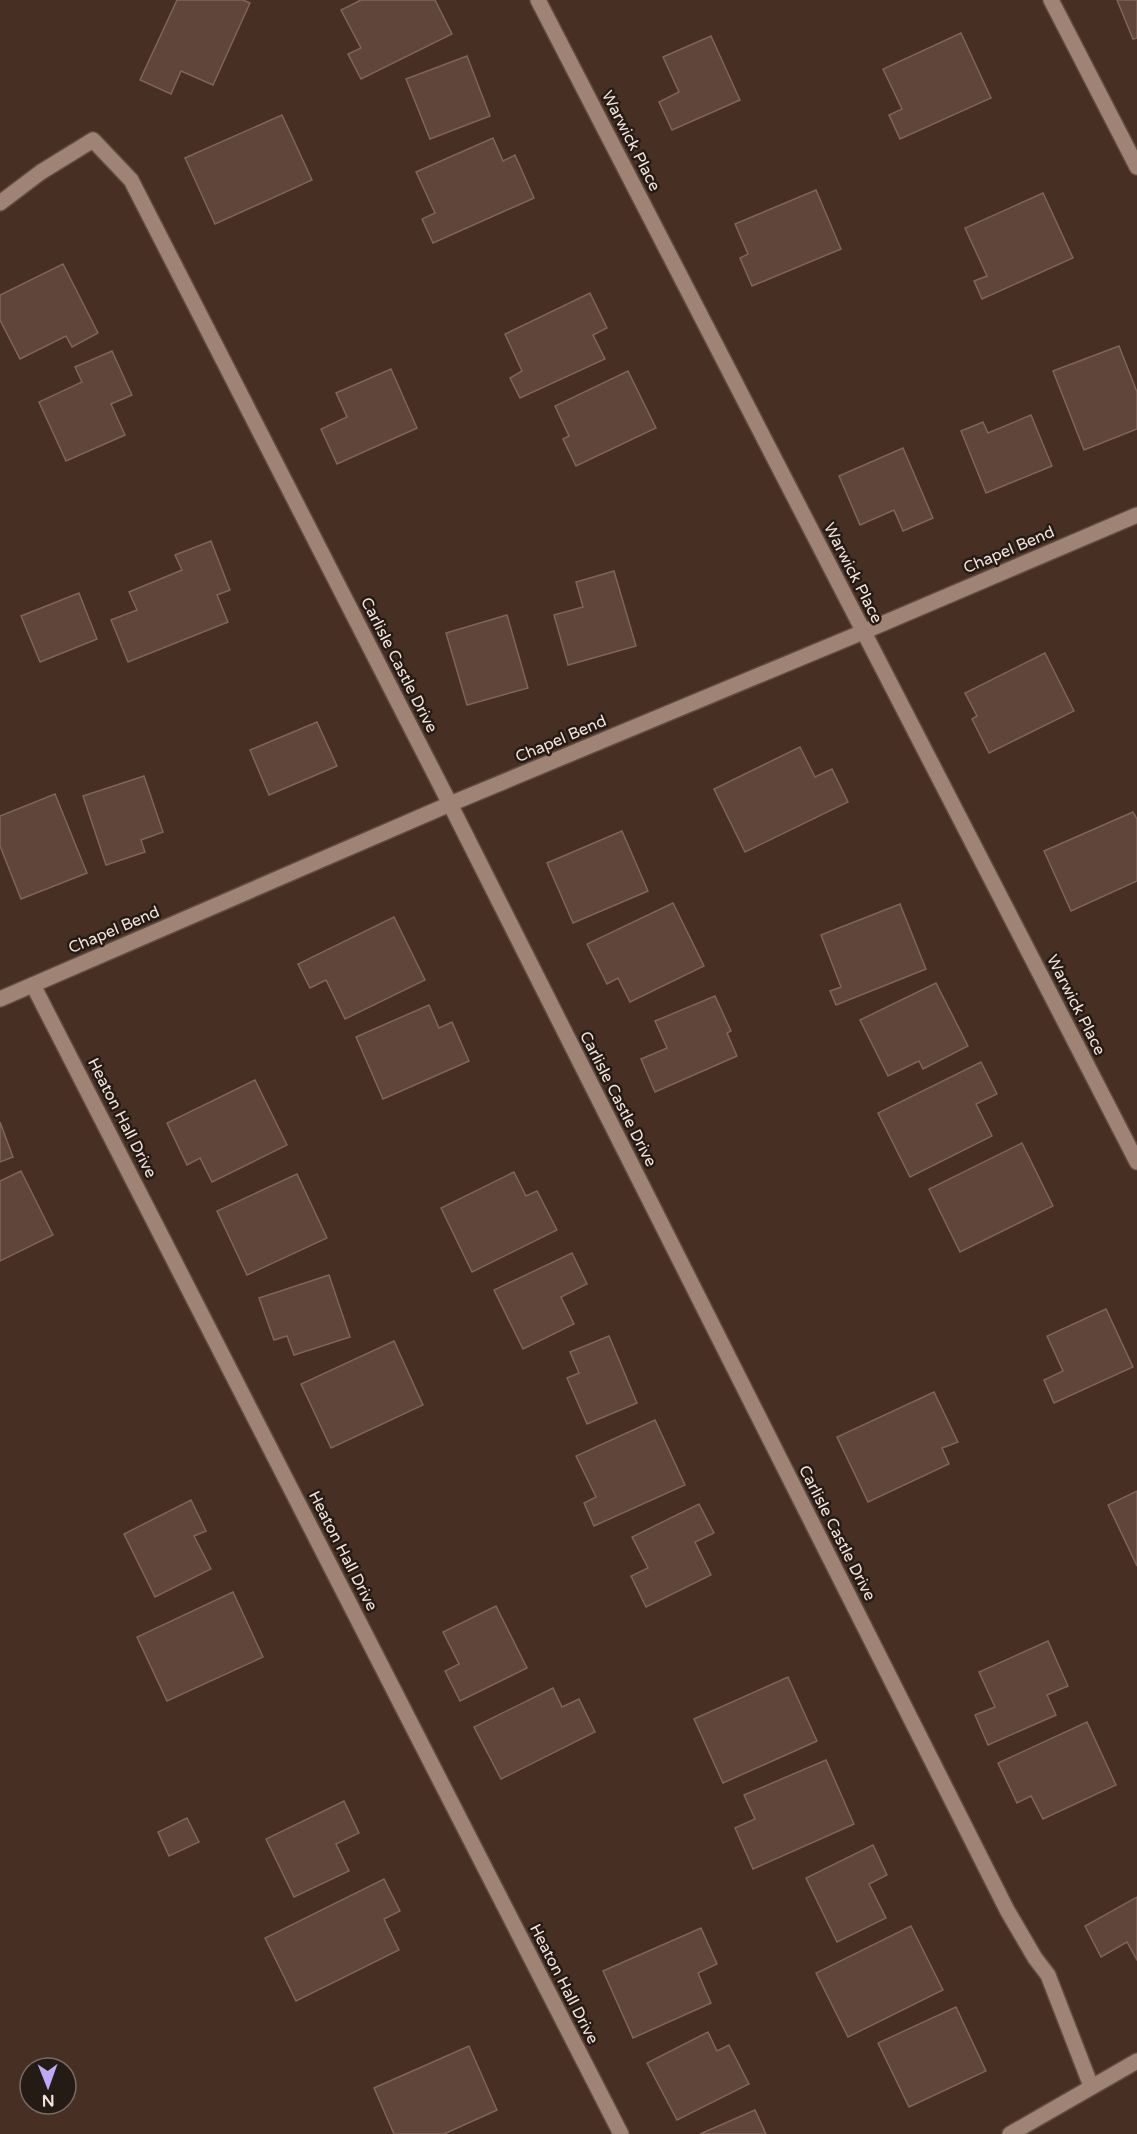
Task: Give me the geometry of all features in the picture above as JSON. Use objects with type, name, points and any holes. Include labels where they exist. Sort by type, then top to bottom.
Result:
[{"type":"street","name":"Warwick Place","points":[[538,0],[1137,1162]]},
{"type":"street","points":[[1051,0],[1137,167]]},
{"type":"street","name":"Carlisle Castle Drive","points":[[0,203],[41,172],[93,140],[131,180],[450,804],[1007,1910],[1035,1958],[1048,1975],[1091,2086]]},
{"type":"street","name":"Chapel Bend","points":[[0,999],[450,804],[1137,515]]},
{"type":"street","name":"Heaton Hall Drive","points":[[33,984],[621,2134]]},
{"type":"street","points":[[1010,2134],[1137,2061]]},
{"type":"building","points":[[177,0],[243,0],[250,3],[213,85],[181,71],[171,94],[140,80]]},
{"type":"building","points":[[361,0],[435,0],[452,34],[361,79],[348,54],[361,48],[341,10]]},
{"type":"building","points":[[1117,0],[1137,0],[1137,38],[1133,39]]},
{"type":"building","points":[[961,33],[991,98],[900,139],[889,115],[902,109],[883,69]]},
{"type":"building","points":[[711,36],[740,100],[672,130],[659,102],[679,92],[663,57]]},
{"type":"building","points":[[467,56],[490,116],[430,139],[406,79]]},
{"type":"building","points":[[282,115],[312,180],[215,224],[185,158]]},
{"type":"building","points":[[493,138],[503,161],[515,155],[534,198],[433,243],[422,219],[435,213],[416,172]]},
{"type":"building","points":[[816,190],[841,249],[752,286],[740,258],[748,254],[735,224]]},
{"type":"building","points":[[1043,193],[1073,258],[982,299],[974,281],[987,276],[965,228]]},
{"type":"building","points":[[63,264],[98,333],[72,347],[66,336],[20,359],[0,320],[0,295]]},
{"type":"building","points":[[590,293],[607,328],[593,335],[605,359],[520,398],[510,378],[522,371],[505,334]]},
{"type":"building","points":[[1119,346],[1137,392],[1137,429],[1084,450],[1053,371]]},
{"type":"building","points":[[112,351],[132,395],[111,404],[125,435],[66,461],[39,402],[82,382],[75,367]]},
{"type":"building","points":[[391,369],[417,428],[337,464],[321,429],[347,417],[336,393]]},
{"type":"building","points":[[628,371],[656,428],[576,466],[563,439],[569,436],[555,406]]},
{"type":"building","points":[[1031,415],[1052,466],[986,493],[961,431],[983,422],[988,433]]},
{"type":"building","points":[[903,448],[933,518],[903,531],[894,510],[860,525],[839,476]]},
{"type":"building","points":[[211,541],[230,590],[217,595],[228,622],[128,662],[111,620],[137,610],[129,592],[182,570],[175,555]]},
{"type":"building","points":[[614,571],[636,646],[568,665],[554,615],[583,607],[576,582]]},
{"type":"building","points":[[79,593],[97,639],[40,662],[21,616]]},
{"type":"building","points":[[507,615],[528,688],[467,705],[446,633]]},
{"type":"building","points":[[1045,653],[1074,711],[989,753],[972,719],[977,716],[965,693]]},
{"type":"building","points":[[317,722],[337,766],[269,795],[250,750]]},
{"type":"building","points":[[800,747],[815,777],[832,769],[848,802],[745,852],[714,789]]},
{"type":"building","points":[[144,776],[163,832],[141,840],[145,852],[106,865],[83,796]]},
{"type":"building","points":[[55,794],[87,873],[21,899],[0,846],[0,816]]},
{"type":"building","points":[[1133,812],[1137,819],[1137,881],[1071,911],[1044,851]]},
{"type":"building","points":[[622,831],[648,891],[573,923],[547,863]]},
{"type":"building","points":[[673,903],[704,966],[630,1002],[618,978],[607,984],[587,944]]},
{"type":"building","points":[[900,904],[926,969],[836,1005],[830,991],[841,987],[821,935]]},
{"type":"building","points":[[394,917],[425,980],[345,1019],[326,980],[310,988],[298,964]]},
{"type":"building","points":[[936,983],[968,1046],[923,1069],[919,1061],[888,1076],[860,1020]]},
{"type":"building","points":[[715,996],[731,1031],[727,1033],[737,1056],[655,1092],[641,1059],[667,1048],[655,1021]]},
{"type":"building","points":[[429,1005],[439,1028],[452,1022],[469,1061],[383,1099],[356,1037]]},
{"type":"building","points":[[981,1062],[997,1094],[976,1104],[992,1136],[910,1177],[878,1113]]},
{"type":"building","points":[[255,1080],[287,1145],[212,1182],[200,1158],[187,1165],[167,1123]]},
{"type":"building","points":[[0,1122],[13,1157],[0,1162]]},
{"type":"building","points":[[1022,1143],[1053,1206],[960,1252],[929,1189]]},
{"type":"building","points":[[21,1171],[53,1235],[0,1261],[0,1181]]},
{"type":"building","points":[[514,1172],[526,1196],[537,1191],[557,1230],[472,1272],[441,1208]]},
{"type":"building","points":[[297,1174],[327,1238],[247,1275],[217,1211]]},
{"type":"building","points":[[572,1253],[587,1284],[561,1297],[574,1324],[523,1349],[494,1290]]},
{"type":"building","points":[[329,1275],[350,1337],[294,1355],[287,1336],[274,1340],[259,1298]]},
{"type":"building","points":[[1106,1309],[1133,1367],[1054,1403],[1044,1380],[1063,1371],[1047,1336]]},
{"type":"building","points":[[609,1336],[637,1403],[587,1424],[567,1378],[579,1373],[570,1352]]},
{"type":"building","points":[[394,1341],[423,1405],[331,1448],[301,1384]]},
{"type":"building","points":[[934,1392],[958,1442],[942,1448],[949,1464],[868,1502],[837,1437]]},
{"type":"building","points":[[655,1420],[685,1485],[594,1526],[584,1503],[596,1497],[576,1456]]},
{"type":"building","points":[[1137,1491],[1137,1566],[1108,1505]]},
{"type":"building","points":[[191,1500],[206,1531],[194,1536],[211,1569],[155,1597],[124,1534]]},
{"type":"building","points":[[699,1504],[714,1533],[695,1542],[711,1575],[646,1607],[631,1576],[648,1568],[632,1537]]},
{"type":"building","points":[[233,1592],[263,1657],[167,1701],[137,1637]]},
{"type":"building","points":[[496,1606],[527,1668],[460,1701],[445,1671],[459,1664],[443,1632]]},
{"type":"building","points":[[1048,1641],[1068,1686],[1047,1695],[1056,1715],[988,1745],[975,1715],[995,1707],[979,1672]]},
{"type":"building","points":[[788,1677],[817,1741],[723,1783],[694,1719]]},
{"type":"building","points":[[553,1688],[562,1707],[579,1699],[595,1732],[501,1779],[474,1727]]},
{"type":"building","points":[[1087,1722],[1116,1785],[1043,1819],[1031,1796],[1017,1803],[998,1763]]},
{"type":"building","points":[[826,1760],[854,1824],[753,1869],[735,1828],[755,1819],[744,1795]]},
{"type":"building","points":[[344,1801],[359,1833],[336,1844],[349,1871],[294,1897],[266,1839]]},
{"type":"building","points":[[187,1818],[199,1842],[169,1856],[158,1832]]},
{"type":"building","points":[[873,1845],[887,1875],[869,1884],[886,1918],[837,1942],[806,1878]]},
{"type":"building","points":[[384,1879],[400,1911],[384,1919],[399,1950],[296,2001],[265,1938]]},
{"type":"building","points":[[1137,1897],[1137,1960],[1127,1942],[1101,1957],[1085,1926]]},
{"type":"building","points":[[911,1926],[943,1990],[848,2037],[816,1973]]},
{"type":"building","points":[[701,1928],[717,1964],[698,1973],[711,2003],[633,2038],[603,1971]]},
{"type":"building","points":[[956,2007],[986,2071],[909,2107],[878,2043]]},
{"type":"building","points":[[708,2032],[717,2051],[729,2045],[749,2084],[677,2120],[647,2063]]},
{"type":"building","points":[[469,2046],[497,2110],[444,2134],[394,2134],[374,2088]]},
{"type":"building","points":[[755,2110],[766,2134],[700,2134]]}]
